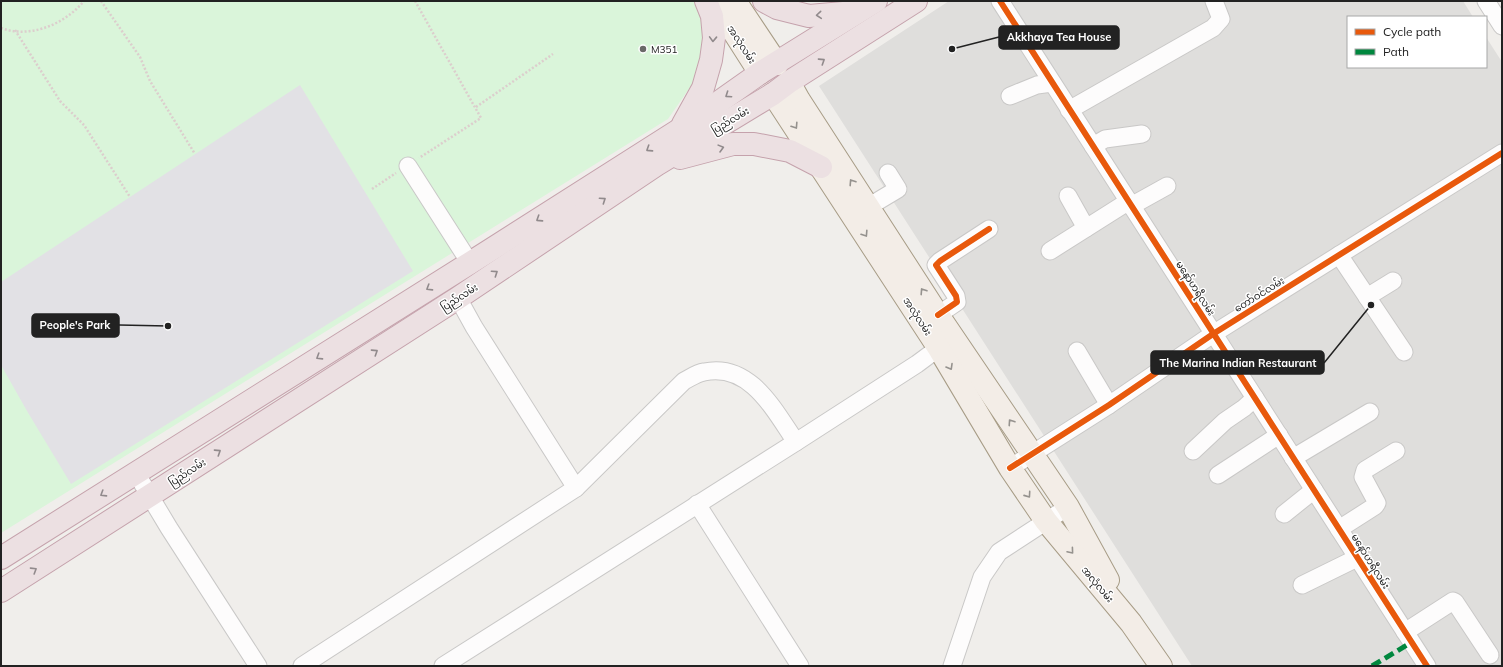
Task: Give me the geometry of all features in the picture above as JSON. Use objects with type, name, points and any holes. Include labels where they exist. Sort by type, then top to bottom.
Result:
[{"type":"highway","points":[[682,128],[703,88],[711,60],[714,38],[712,16],[706,1]]},
{"type":"highway","points":[[764,1],[777,8],[809,16],[867,6]]},
{"type":"highway","name":"ပြည်လမ်း","points":[[1,590],[458,298],[656,165],[781,88],[916,1]]},
{"type":"highway","name":"ပြည်လမ်း","points":[[1,558],[682,128],[769,68],[867,6]]},
{"type":"highway","name":"အလုံလမ်း","points":[[769,68],[781,88]]},
{"type":"highway","points":[[656,165],[733,144],[754,144],[790,151],[821,167]]},
{"type":"main road","name":"အလုံလမ်း","points":[[714,1],[769,68]]},
{"type":"main road","name":"အလုံလမ်း","points":[[735,1],[769,68]]},
{"type":"main road","name":"အလုံလမ်း","points":[[781,88],[821,167],[946,342],[1032,455],[1068,507],[1131,623]]},
{"type":"main road","name":"အလုံလမ်း","points":[[781,88],[799,100],[938,315],[946,342],[1010,468],[1046,521],[1131,623],[1161,666]]},
{"type":"street","name":"မနော်ဟရီလမ်း","points":[[1000,1],[1427,666]]},
{"type":"street","points":[[1070,110],[1213,28],[1221,20],[1214,1]]},
{"type":"street","points":[[1486,1],[1502,26]]},
{"type":"street","points":[[1010,96],[1037,84],[1052,83]]},
{"type":"street","points":[[1093,146],[1105,139],[1142,134]]},
{"type":"street","name":"တော်ဝင်လမ်း","points":[[1010,468],[1108,405],[1213,334],[1502,153]]},
{"type":"street","points":[[408,166],[470,263]]},
{"type":"street","points":[[868,207],[898,189],[888,173]]},
{"type":"street","points":[[1050,251],[1086,228],[1167,186]]},
{"type":"street","points":[[1068,196],[1086,228]]},
{"type":"street","points":[[938,315],[957,302],[956,296],[936,265],[988,229]]},
{"type":"street","points":[[1339,255],[1404,352]]},
{"type":"street","points":[[1367,297],[1393,281]]},
{"type":"street","points":[[458,298],[474,327],[576,488]]},
{"type":"street","points":[[443,666],[796,442],[917,364],[946,342]]},
{"type":"street","points":[[1077,351],[1108,405]]},
{"type":"street","points":[[302,666],[576,488],[684,381],[703,372],[719,371],[736,374],[760,391],[796,442]]},
{"type":"street","points":[[1193,451],[1224,421],[1244,408],[1255,398]]},
{"type":"street","points":[[1293,458],[1370,412]]},
{"type":"street","points":[[1218,475],[1279,436]]},
{"type":"street","points":[[1339,529],[1375,506],[1377,503],[1363,477],[1365,470],[1396,451]]},
{"type":"street","points":[[136,473],[169,528],[258,666]]},
{"type":"street","points":[[1284,514],[1314,490]]},
{"type":"street","points":[[697,504],[800,666]]},
{"type":"street","points":[[952,666],[982,577],[999,552],[1068,507]]},
{"type":"street","points":[[1302,585],[1357,558]]},
{"type":"street","points":[[1405,632],[1453,601],[1490,655]]},
{"type":"path","points":[[1,28],[8,30],[36,31],[62,21],[84,1]]},
{"type":"path","points":[[101,1],[140,57],[150,81],[195,154]]},
{"type":"path","points":[[372,189],[481,118],[415,1]]},
{"type":"path","points":[[15,30],[60,101],[84,125],[130,196]]},
{"type":"path","points":[[476,107],[553,54]]},
{"type":"shaded area","points":[[949,1],[1463,1],[1472,16],[1347,16],[1347,68],[1487,68],[1487,39],[1502,62],[1502,666],[1192,666],[819,86]]},
{"type":"shaded area","points":[[300,85],[413,271],[71,484],[1,365],[1,282]]},
{"type":"green space","points":[[1,1],[695,1],[705,15],[700,73],[668,119],[1,533]]},
{"type":"marked path","points":[[1372,666],[1412,642]]},
{"type":"cycle path","points":[[1000,1],[1427,666]]},
{"type":"cycle path","points":[[1010,468],[1109,405],[1213,334],[1502,153]]},
{"type":"cycle path","points":[[938,315],[957,302],[956,296],[936,265],[989,229]]},
{"type":"place","name":"M351","points":[[643,49]]},
{"type":"place","name":"Akkhaya Tea House","points":[[952,49]]},
{"type":"place","name":"The Marina Indian Restaurant","points":[[1371,305]]},
{"type":"place","name":"People's Park","points":[[168,326]]}]
